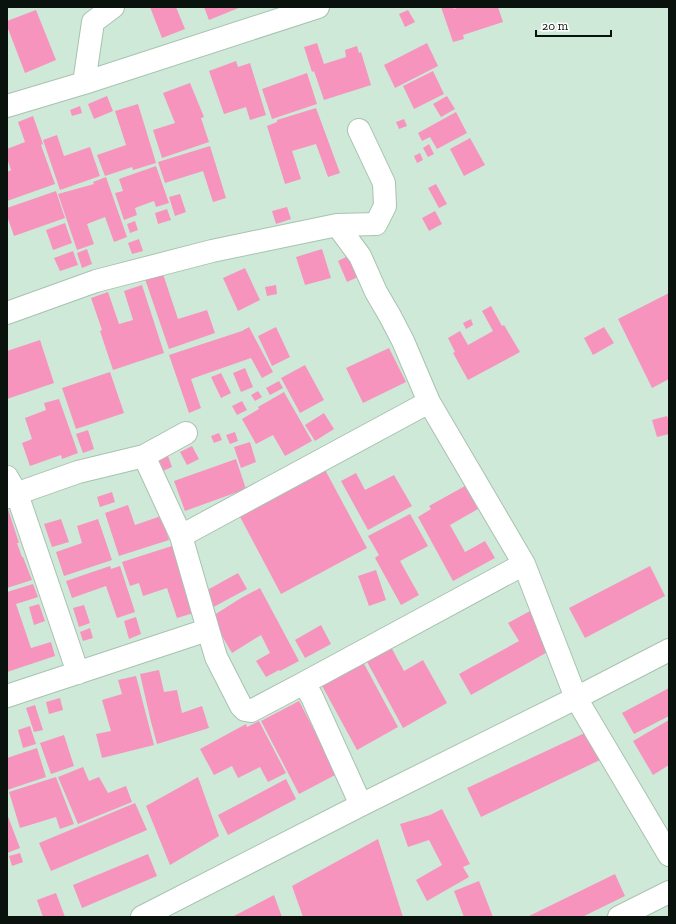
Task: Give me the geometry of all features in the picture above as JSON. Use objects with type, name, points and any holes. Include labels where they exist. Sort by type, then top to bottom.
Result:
[{"type":"street","points":[[84,83],[93,22],[113,7]]},
{"type":"street","points":[[7,106],[84,83],[318,7]]},
{"type":"street","points":[[7,313],[96,281],[212,251],[337,225],[376,224],[385,206],[384,183],[359,130]]},
{"type":"street","points":[[337,225],[360,256],[376,292],[403,341],[429,402],[524,564],[576,698],[669,855]]},
{"type":"street","points":[[181,536],[429,402]]},
{"type":"street","points":[[78,673],[10,489],[144,456],[186,433]]},
{"type":"street","points":[[144,456],[181,536],[216,657],[241,706],[246,710],[251,711],[524,564]]},
{"type":"street","points":[[7,696],[207,630]]},
{"type":"street","points":[[142,917],[669,650]]},
{"type":"street","points":[[304,683],[312,697],[361,805]]},
{"type":"street","points":[[619,917],[669,892]]},
{"type":"building","points":[[150,7],[176,7],[185,29],[162,38]]},
{"type":"building","points":[[204,7],[241,7],[209,20]]},
{"type":"building","points":[[441,7],[453,7],[454,9],[459,7],[498,7],[503,22],[463,35],[464,39],[453,42]]},
{"type":"building","points":[[36,10],[56,60],[25,73],[7,26],[7,21]]},
{"type":"building","points":[[408,10],[415,22],[405,27],[399,14]]},
{"type":"building","points":[[317,43],[324,64],[346,57],[345,50],[357,46],[359,53],[361,52],[371,85],[324,100],[314,71],[312,72],[304,47]]},
{"type":"building","points":[[427,43],[438,66],[395,88],[384,65]]},
{"type":"building","points":[[236,61],[238,67],[250,63],[266,115],[250,120],[246,107],[224,114],[209,71]]},
{"type":"building","points":[[433,71],[444,94],[414,109],[403,86]]},
{"type":"building","points":[[307,73],[317,104],[272,119],[262,89]]},
{"type":"building","points":[[190,83],[204,117],[201,118],[209,142],[162,158],[153,130],[175,123],[163,93]]},
{"type":"building","points":[[107,96],[113,111],[94,119],[88,104]]},
{"type":"building","points":[[447,96],[455,109],[441,117],[433,104]]},
{"type":"building","points":[[138,104],[156,163],[133,170],[132,167],[105,176],[97,155],[126,145],[115,111]]},
{"type":"building","points":[[80,106],[82,113],[72,116],[70,110]]},
{"type":"building","points":[[316,108],[340,173],[328,177],[316,144],[292,151],[301,179],[285,184],[267,126],[277,122],[277,120]]},
{"type":"building","points":[[456,112],[467,133],[437,149],[430,137],[422,141],[418,133]]},
{"type":"building","points":[[33,116],[43,144],[41,145],[55,184],[7,201],[7,172],[11,170],[7,158],[7,149],[25,142],[18,122]]},
{"type":"building","points":[[404,119],[407,126],[399,129],[396,122]]},
{"type":"building","points":[[57,135],[64,156],[90,147],[100,176],[60,190],[43,140]]},
{"type":"building","points":[[470,138],[485,165],[464,176],[450,149]]},
{"type":"building","points":[[429,144],[434,154],[428,157],[423,148]]},
{"type":"building","points":[[210,146],[226,198],[213,202],[203,171],[165,183],[158,162]]},
{"type":"building","points":[[420,153],[423,160],[417,163],[414,156]]},
{"type":"building","points":[[156,166],[169,203],[156,207],[154,201],[135,208],[137,215],[124,220],[115,193],[123,191],[119,179]]},
{"type":"building","points":[[106,177],[127,237],[114,242],[105,217],[87,224],[94,244],[77,250],[58,194],[94,184],[93,182]]},
{"type":"building","points":[[436,184],[447,204],[439,208],[428,188]]},
{"type":"building","points":[[56,191],[65,218],[14,236],[7,216],[7,208]]},
{"type":"building","points":[[180,194],[186,212],[175,216],[169,197]]},
{"type":"building","points":[[287,207],[291,219],[276,224],[272,211]]},
{"type":"building","points":[[167,209],[171,220],[158,224],[155,213]]},
{"type":"building","points":[[435,211],[442,224],[429,231],[422,218]]},
{"type":"building","points":[[135,221],[138,230],[130,233],[127,224]]},
{"type":"building","points":[[65,223],[72,243],[53,250],[46,230]]},
{"type":"building","points":[[139,239],[143,251],[132,254],[128,243]]},
{"type":"building","points":[[87,249],[92,264],[82,268],[77,253]]},
{"type":"building","points":[[322,249],[331,278],[305,285],[296,257]]},
{"type":"building","points":[[73,251],[78,265],[60,271],[54,258]]},
{"type":"building","points":[[350,255],[360,276],[347,282],[338,261]]},
{"type":"building","points":[[245,268],[260,300],[238,311],[223,278]]},
{"type":"building","points":[[163,274],[178,319],[207,310],[215,333],[169,349],[145,279]]},
{"type":"building","points":[[142,285],[164,353],[113,370],[91,298],[108,292],[119,324],[133,320],[124,291]]},
{"type":"building","points":[[276,285],[277,294],[267,296],[265,287]]},
{"type":"building","points":[[669,293],[669,379],[652,388],[618,319]]},
{"type":"building","points":[[491,306],[502,326],[504,325],[520,352],[468,380],[453,353],[455,352],[448,338],[460,331],[468,345],[493,331],[482,311]]},
{"type":"building","points":[[471,319],[473,325],[466,329],[463,323]]},
{"type":"building","points":[[249,327],[273,372],[262,378],[251,358],[191,379],[201,408],[189,413],[169,355],[242,331]]},
{"type":"building","points":[[276,327],[290,357],[272,366],[258,336]]},
{"type":"building","points":[[604,327],[614,343],[593,355],[584,338]]},
{"type":"building","points":[[40,340],[54,383],[7,399],[7,351]]},
{"type":"building","points":[[389,348],[406,382],[363,403],[346,368]]},
{"type":"building","points":[[305,365],[324,400],[300,413],[281,378]]},
{"type":"building","points":[[245,368],[253,387],[241,392],[233,373]]},
{"type":"building","points":[[110,372],[124,413],[76,429],[62,388]]},
{"type":"building","points":[[221,373],[231,393],[221,398],[211,377]]},
{"type":"building","points":[[279,381],[283,388],[270,395],[266,388]]},
{"type":"building","points":[[258,391],[262,397],[255,401],[251,395]]},
{"type":"building","points":[[284,392],[312,441],[285,456],[273,435],[256,444],[242,419],[259,409],[258,407]]},
{"type":"building","points":[[59,399],[78,453],[62,459],[61,455],[30,466],[22,443],[32,439],[25,418],[46,410],[44,403]]},
{"type":"building","points":[[242,401],[247,410],[237,415],[232,406]]},
{"type":"building","points":[[324,413],[334,429],[315,441],[305,425]]},
{"type":"building","points":[[667,416],[669,423],[669,434],[657,437],[652,420]]},
{"type":"building","points":[[88,430],[94,449],[83,453],[76,434]]},
{"type":"building","points":[[235,432],[238,441],[230,444],[226,435]]},
{"type":"building","points":[[219,433],[222,440],[214,443],[211,436]]},
{"type":"building","points":[[250,442],[256,462],[241,468],[234,447]]},
{"type":"building","points":[[192,446],[199,459],[187,465],[180,452]]},
{"type":"building","points":[[168,456],[172,467],[163,471],[159,460]]},
{"type":"building","points":[[236,459],[246,489],[185,511],[174,481]]},
{"type":"building","points":[[323,466],[367,548],[281,594],[238,513]]},
{"type":"building","points":[[356,473],[365,490],[394,475],[412,506],[368,530],[341,481]]},
{"type":"building","points":[[465,486],[478,509],[450,525],[465,552],[485,541],[495,558],[453,581],[418,517],[431,509],[429,506]]},
{"type":"building","points":[[112,492],[115,502],[100,507],[97,497]]},
{"type":"building","points":[[128,505],[135,525],[161,516],[169,540],[119,556],[105,513]]},
{"type":"building","points":[[7,506],[19,543],[17,543],[32,580],[7,588]]},
{"type":"building","points":[[410,514],[428,546],[400,561],[419,595],[401,605],[375,558],[379,555],[368,536]]},
{"type":"building","points":[[61,519],[69,542],[52,547],[44,524]]},
{"type":"building","points":[[98,519],[112,560],[64,576],[56,552],[82,543],[77,526]]},
{"type":"building","points":[[175,545],[197,612],[177,618],[167,588],[143,596],[139,583],[130,586],[122,562]]},
{"type":"building","points":[[110,566],[111,569],[120,566],[135,612],[117,618],[106,586],[72,598],[66,581]]},
{"type":"building","points":[[650,566],[665,596],[585,638],[569,608]]},
{"type":"building","points":[[376,570],[386,600],[369,606],[358,576]]},
{"type":"building","points":[[238,573],[247,589],[208,610],[200,594]]},
{"type":"building","points":[[33,584],[38,597],[16,604],[31,648],[51,642],[55,656],[7,672],[7,592]]},
{"type":"building","points":[[260,588],[299,661],[266,677],[256,661],[270,653],[261,635],[232,653],[211,617]]},
{"type":"building","points":[[39,604],[45,621],[34,625],[29,607]]},
{"type":"building","points":[[84,605],[90,623],[79,627],[73,608]]},
{"type":"building","points":[[530,611],[551,650],[471,695],[459,674],[519,641],[508,623]]},
{"type":"building","points":[[136,617],[141,634],[129,639],[124,621]]},
{"type":"building","points":[[321,625],[331,644],[305,658],[295,640]]},
{"type":"building","points":[[90,628],[93,638],[83,641],[80,632]]},
{"type":"building","points":[[391,647],[404,671],[423,660],[447,703],[403,728],[366,660]]},
{"type":"building","points":[[362,660],[398,727],[357,750],[320,682]]},
{"type":"building","points":[[159,670],[164,692],[177,690],[182,713],[202,706],[209,728],[157,744],[140,674]]},
{"type":"building","points":[[136,676],[154,745],[102,758],[96,734],[111,731],[102,700],[122,694],[118,680]]},
{"type":"building","points":[[669,688],[669,716],[634,734],[622,713]]},
{"type":"building","points":[[60,698],[63,710],[49,714],[46,702]]},
{"type":"building","points":[[299,701],[337,774],[299,794],[261,721]]},
{"type":"building","points":[[35,705],[43,730],[34,732],[26,708]]},
{"type":"building","points":[[669,720],[669,765],[653,775],[633,741]]},
{"type":"building","points":[[259,721],[286,773],[268,782],[260,767],[238,778],[232,766],[214,775],[200,749],[246,724],[247,727]]},
{"type":"building","points":[[30,726],[36,744],[23,748],[18,730]]},
{"type":"building","points":[[589,731],[602,759],[481,817],[467,788]]},
{"type":"building","points":[[64,735],[74,766],[51,774],[40,743]]},
{"type":"building","points":[[37,748],[46,777],[7,790],[7,758]]},
{"type":"building","points":[[83,767],[89,781],[99,777],[108,793],[126,786],[132,802],[78,824],[58,777]]},
{"type":"building","points":[[56,777],[74,824],[60,829],[56,817],[20,828],[9,792]]},
{"type":"building","points":[[198,777],[219,836],[170,865],[146,806]]},
{"type":"building","points":[[286,779],[296,799],[228,835],[218,815]]},
{"type":"building","points":[[135,803],[147,830],[51,871],[39,843]]},
{"type":"building","points":[[442,809],[470,864],[463,867],[469,877],[427,901],[416,880],[442,865],[429,840],[408,847],[400,824],[430,815]]},
{"type":"building","points":[[7,814],[20,848],[7,853]]},
{"type":"building","points":[[378,839],[403,917],[303,917],[292,886]]},
{"type":"building","points":[[20,853],[23,862],[12,866],[9,856]]},
{"type":"building","points":[[148,854],[157,876],[82,908],[73,885]]},
{"type":"building","points":[[615,874],[625,896],[582,917],[527,917]]},
{"type":"building","points":[[479,881],[493,917],[464,917],[454,891]]},
{"type":"building","points":[[56,893],[65,917],[43,917],[37,900]]},
{"type":"building","points":[[274,895],[282,917],[232,917]]}]
